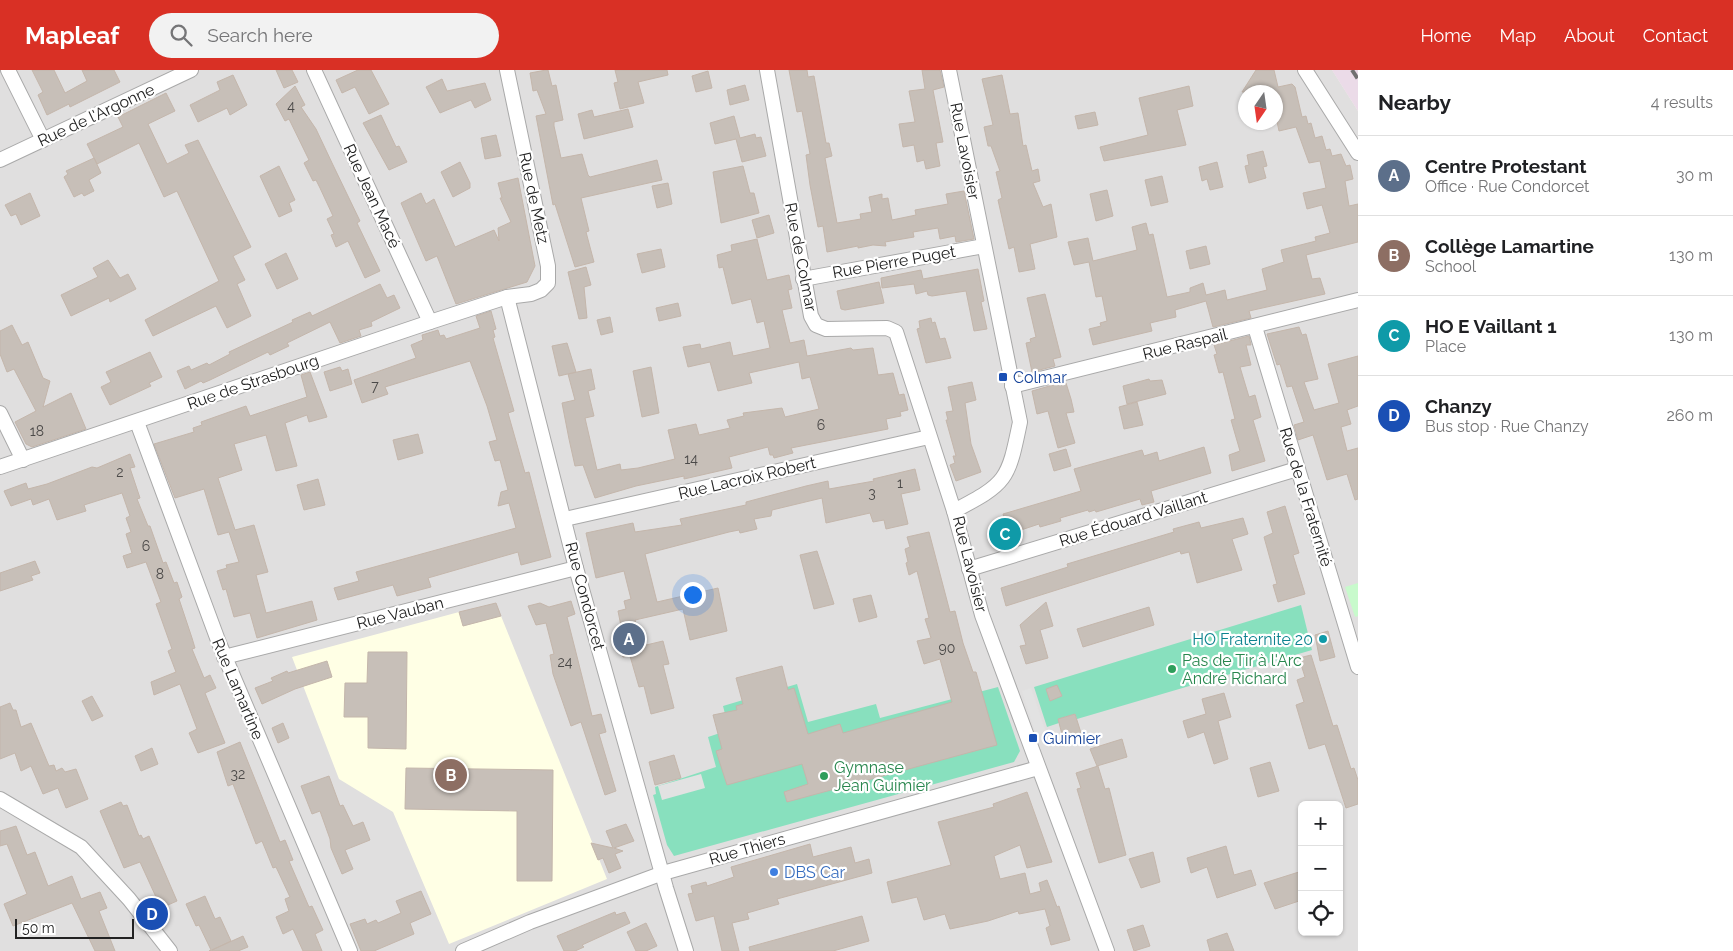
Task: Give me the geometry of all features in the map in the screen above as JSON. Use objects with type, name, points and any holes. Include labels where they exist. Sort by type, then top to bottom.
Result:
[{"type":"street","points":[[8,70],[42,140]]},
{"type":"street","points":[[158,70],[164,83]]},
{"type":"street","name":"Rue de l'Argonne","points":[[0,160],[191,70]]},
{"type":"street","name":"Rue Jean Macé","points":[[314,70],[430,322]]},
{"type":"street","name":"Rue de Metz","points":[[507,70],[548,266],[548,283],[541,290],[530,294],[507,297]]},
{"type":"street","name":"Rue de Colmar","points":[[767,70],[811,316],[816,325],[826,329],[887,328],[896,332],[954,511]]},
{"type":"street","name":"Rue Lavoisier","points":[[949,70],[1020,422],[1013,457],[1005,477],[997,486],[954,511],[982,615],[1107,951]]},
{"type":"street","points":[[1305,70],[1358,153]]},
{"type":"street","name":"Rue Pierre Puget","points":[[804,279],[984,246]]},
{"type":"street","name":"Rue de Strasbourg","points":[[0,467],[507,297]]},
{"type":"street","name":"Rue Condorcet","points":[[507,297],[576,568],[686,951]]},
{"type":"street","name":"Rue Raspail","points":[[1012,386],[1358,300]]},
{"type":"street","name":"Rue de la Fraternité","points":[[1255,327],[1296,469],[1358,667]]},
{"type":"street","points":[[0,414],[23,460]]},
{"type":"street","name":"Rue Lamartine","points":[[137,422],[224,657],[350,951]]},
{"type":"street","name":"Rue Lacroix Robert","points":[[565,519],[929,437]]},
{"type":"street","name":"Rue Édouard Vaillant","points":[[969,569],[1296,469]]},
{"type":"street","name":"Rue Vauban","points":[[224,657],[576,568]]},
{"type":"street","name":"Rue Thiers","points":[[463,951],[530,922],[663,873],[1038,768]]},
{"type":"street","points":[[0,799],[81,847],[129,899],[170,951]]},
{"type":"shaded area","points":[[0,70],[1332,70],[1358,111],[1358,951],[0,951]]},
{"type":"shaded area","points":[[1332,70],[1358,70],[1358,111]]},
{"type":"shaded area","points":[[459,612],[464,626],[501,616],[607,879],[449,944],[393,812],[339,779],[292,657]]},
{"type":"shaded area","points":[[1031,688],[1046,732],[1036,735],[1022,691]]},
{"type":"shaded area","points":[[701,774],[705,788],[662,800],[658,786]]},
{"type":"green space","points":[[1358,583],[1358,616],[1355,617],[1345,587]]},
{"type":"green space","name":"Pas de Tir à l'Arc André Richard","points":[[1301,605],[1312,650],[1077,719],[1075,714],[1058,719],[1059,723],[1047,727],[1034,687]]},
{"type":"green space","name":"Gymnase Jean Guimier","points":[[797,684],[808,722],[876,704],[880,718],[998,687],[1020,751],[1014,762],[674,856],[667,845],[653,795],[656,794],[655,787],[716,767],[708,737],[729,730],[723,706]]},
{"type":"building","points":[[32,70],[54,70],[65,93],[87,81],[82,70],[114,70],[120,82],[70,107],[69,104],[47,115],[38,95],[43,92]]},
{"type":"building","points":[[276,70],[292,70],[298,82],[284,88]]},
{"type":"building","points":[[358,70],[371,70],[389,104],[369,114],[355,87],[342,93],[336,80]]},
{"type":"building","points":[[548,70],[552,86],[556,85],[563,120],[554,122],[561,158],[582,154],[590,177],[657,160],[662,180],[581,198],[589,231],[586,232],[594,262],[575,267],[555,204],[553,205],[536,116],[546,114],[537,90],[533,91],[530,73]]},
{"type":"building","points":[[615,70],[667,70],[668,75],[638,82],[644,103],[620,109],[614,83],[618,82]]},
{"type":"building","points":[[789,70],[807,70],[808,77],[814,76],[826,143],[829,143],[832,156],[825,158],[837,223],[861,219],[860,214],[872,212],[869,197],[882,194],[882,199],[888,198],[892,220],[916,215],[915,210],[948,204],[946,194],[964,191],[974,239],[956,242],[955,236],[940,239],[938,228],[913,232],[914,237],[885,242],[886,246],[873,245],[858,248],[858,246],[827,252],[823,226],[818,227],[810,185],[806,155],[810,154],[802,111],[797,112]]},
{"type":"building","points":[[922,70],[940,70],[944,87],[933,90],[943,142],[936,143],[940,166],[926,169],[924,160],[917,162],[914,145],[903,147],[899,124],[915,122],[909,91],[925,89]]},
{"type":"building","points":[[1256,70],[1274,70],[1278,85],[1246,85]]},
{"type":"building","points":[[708,71],[712,88],[696,92],[692,76]]},
{"type":"building","points":[[233,75],[247,105],[230,115],[227,108],[198,122],[190,105],[220,90],[217,82]]},
{"type":"building","points":[[1002,75],[1010,114],[1018,113],[1023,146],[1026,145],[1032,171],[1038,169],[1040,181],[1033,183],[1043,207],[1051,204],[1057,237],[1030,244],[1035,269],[1019,272],[1014,247],[1009,249],[998,200],[1002,198],[996,172],[1000,171],[991,146],[988,146],[984,127],[993,125],[982,79]]},
{"type":"building","points":[[442,79],[447,91],[485,83],[491,100],[475,108],[471,100],[440,113],[426,87]]},
{"type":"building","points":[[1292,84],[1295,87],[1302,117],[1306,116],[1308,124],[1311,123],[1315,138],[1322,136],[1326,150],[1330,149],[1332,156],[1341,154],[1346,166],[1350,165],[1353,179],[1345,181],[1349,206],[1358,204],[1358,242],[1306,255],[1312,279],[1320,278],[1325,294],[1249,311],[1251,318],[1213,327],[1206,301],[1175,310],[1176,317],[1150,323],[1152,331],[1093,345],[1089,329],[1101,326],[1100,323],[1107,321],[1102,296],[1096,297],[1089,262],[1074,265],[1068,242],[1088,238],[1093,261],[1137,250],[1132,227],[1146,223],[1149,235],[1153,234],[1167,297],[1190,292],[1190,288],[1203,283],[1206,295],[1225,290],[1227,300],[1267,290],[1262,269],[1284,262],[1281,250],[1316,241],[1315,237],[1330,233],[1322,205],[1307,209],[1303,193],[1326,188],[1320,161],[1309,163],[1296,127],[1279,131],[1283,130],[1283,86]]},
{"type":"building","points":[[745,85],[749,100],[730,105],[727,90]]},
{"type":"building","points":[[295,86],[305,105],[301,107],[316,129],[360,221],[357,223],[380,271],[365,278],[348,241],[336,247],[331,235],[334,234],[327,219],[333,216],[316,180],[313,181],[304,163],[309,160],[289,119],[285,121],[276,104]]},
{"type":"building","points":[[1189,86],[1193,106],[1177,110],[1186,145],[1104,161],[1100,147],[1148,135],[1139,98]]},
{"type":"building","points":[[166,93],[175,111],[148,124],[167,164],[189,153],[185,145],[198,140],[251,247],[233,256],[245,280],[237,284],[251,316],[227,328],[216,306],[153,336],[145,320],[219,281],[177,191],[164,197],[139,143],[97,164],[87,144],[123,127],[118,117]]},
{"type":"building","points":[[628,109],[633,127],[584,139],[578,114],[592,110],[594,117]]},
{"type":"building","points":[[1095,112],[1098,125],[1078,129],[1075,116]]},
{"type":"building","points":[[381,115],[396,147],[399,146],[407,162],[389,170],[363,123]]},
{"type":"building","points":[[734,116],[740,138],[755,134],[756,138],[761,137],[766,156],[742,162],[736,139],[715,144],[710,123]]},
{"type":"building","points":[[496,135],[501,156],[485,159],[481,138]]},
{"type":"building","points":[[1263,151],[1267,166],[1263,167],[1266,178],[1249,183],[1245,166],[1249,165],[1247,155]]},
{"type":"building","points":[[94,158],[101,173],[89,180],[94,191],[84,196],[82,193],[74,197],[64,177],[68,174],[66,171]]},
{"type":"building","points":[[460,162],[470,183],[470,188],[453,197],[441,172]]},
{"type":"building","points":[[1217,162],[1223,187],[1210,190],[1207,179],[1202,181],[1199,167]]},
{"type":"building","points":[[279,166],[295,200],[289,203],[292,211],[279,217],[260,176]]},
{"type":"building","points":[[743,166],[750,193],[754,193],[759,213],[721,223],[713,172]]},
{"type":"building","points":[[1162,176],[1168,202],[1151,206],[1145,180]]},
{"type":"building","points":[[518,178],[535,266],[527,282],[456,304],[437,256],[426,261],[401,203],[421,193],[426,204],[434,199],[455,247],[494,230],[499,241],[498,228],[511,222],[500,198],[502,198],[498,183]]},
{"type":"building","points":[[668,183],[672,204],[657,208],[652,186]]},
{"type":"building","points":[[1107,190],[1113,216],[1096,221],[1090,194]]},
{"type":"building","points":[[30,193],[40,216],[21,225],[16,214],[11,216],[5,205]]},
{"type":"building","points":[[769,215],[774,233],[757,238],[752,220]]},
{"type":"building","points":[[757,239],[767,280],[789,275],[792,289],[788,290],[792,308],[782,310],[790,343],[804,340],[807,356],[851,348],[853,350],[873,348],[878,375],[893,373],[899,395],[904,394],[908,410],[900,412],[901,416],[886,419],[888,429],[791,448],[793,453],[774,458],[773,455],[770,455],[768,447],[729,457],[732,468],[684,479],[684,476],[636,486],[595,498],[583,465],[575,466],[569,439],[562,403],[575,400],[568,374],[591,369],[595,389],[588,391],[594,416],[585,418],[597,470],[620,464],[621,470],[638,468],[675,459],[668,430],[696,424],[699,435],[730,428],[727,420],[744,416],[743,413],[782,408],[785,417],[819,409],[810,377],[802,379],[799,362],[749,373],[752,383],[718,391],[710,362],[688,367],[683,347],[700,344],[701,349],[730,342],[733,356],[770,348],[764,321],[757,323],[751,299],[732,304],[723,267],[719,268],[717,255],[732,251],[731,245]]},
{"type":"building","points":[[1206,246],[1210,264],[1190,269],[1186,251]]},
{"type":"building","points":[[661,249],[665,267],[642,273],[637,254]]},
{"type":"building","points":[[286,253],[298,279],[277,289],[265,264]]},
{"type":"building","points":[[108,260],[120,278],[128,274],[136,289],[110,302],[109,298],[71,316],[61,295],[98,277],[93,268]]},
{"type":"building","points":[[586,267],[591,285],[584,287],[587,318],[579,319],[568,272]]},
{"type":"building","points":[[978,269],[984,301],[981,302],[987,329],[974,331],[966,291],[932,296],[928,295],[927,291],[916,294],[914,284],[882,288],[881,278],[921,270],[923,279]]},
{"type":"building","points":[[879,282],[884,303],[845,310],[841,309],[837,291]]},
{"type":"building","points":[[380,284],[387,298],[394,295],[400,308],[371,322],[372,326],[359,330],[361,336],[340,343],[330,322],[287,343],[289,346],[270,355],[268,352],[210,380],[203,383],[201,381],[185,389],[177,371],[189,366],[191,370],[207,363],[209,365],[230,354],[229,352],[293,322],[292,320],[310,312],[312,316]]},
{"type":"building","points":[[1045,294],[1061,357],[1053,359],[1055,366],[1032,372],[1026,343],[1031,342],[1030,339],[1036,337],[1027,298]]},
{"type":"building","points":[[678,303],[681,316],[659,321],[656,308]]},
{"type":"building","points":[[491,311],[496,329],[493,330],[495,337],[493,338],[514,411],[508,413],[525,473],[529,472],[551,557],[521,565],[518,552],[428,578],[431,587],[397,596],[393,585],[338,600],[334,588],[359,581],[356,572],[516,528],[509,503],[498,506],[501,492],[508,490],[500,460],[495,461],[489,442],[497,440],[487,406],[470,361],[385,387],[388,394],[362,403],[354,380],[416,358],[411,345],[423,340],[422,335],[438,330],[440,336],[444,335],[446,339],[480,328],[476,316]]},
{"type":"building","points":[[610,317],[613,332],[601,335],[597,320]]},
{"type":"building","points":[[931,318],[932,323],[935,322],[940,339],[945,338],[951,358],[926,363],[917,329],[920,328],[919,321]]},
{"type":"building","points":[[12,325],[22,345],[28,342],[43,378],[50,381],[43,407],[71,393],[86,429],[32,447],[26,444],[15,422],[36,411],[14,369],[7,372],[0,354],[0,331]]},
{"type":"building","points":[[1299,327],[1302,335],[1306,334],[1318,379],[1304,382],[1314,410],[1339,403],[1328,364],[1358,356],[1358,406],[1347,410],[1351,424],[1341,427],[1347,451],[1358,448],[1358,499],[1355,500],[1347,474],[1327,480],[1313,435],[1298,440],[1294,425],[1304,422],[1292,386],[1287,387],[1280,364],[1277,365],[1267,334]]},
{"type":"building","points":[[1249,336],[1251,345],[1246,345],[1251,365],[1240,367],[1249,397],[1255,395],[1261,417],[1253,420],[1265,461],[1232,471],[1229,455],[1240,451],[1231,420],[1235,419],[1223,372],[1219,373],[1214,355],[1217,354],[1214,345]]},
{"type":"building","points":[[567,343],[576,372],[559,376],[552,346]]},
{"type":"building","points":[[150,352],[162,377],[149,383],[151,386],[110,405],[101,387],[111,382],[106,372]]},
{"type":"building","points":[[340,367],[342,371],[348,369],[352,384],[330,391],[324,372]]},
{"type":"building","points":[[651,367],[659,413],[642,417],[633,371]]},
{"type":"building","points":[[310,372],[327,417],[309,422],[307,415],[285,423],[297,466],[276,471],[266,435],[234,444],[242,470],[218,478],[235,530],[254,525],[268,572],[256,575],[266,613],[312,601],[317,620],[257,638],[250,613],[234,617],[226,589],[223,590],[217,571],[227,568],[226,565],[239,562],[229,532],[218,535],[204,489],[175,498],[154,444],[194,432],[193,428],[202,425],[201,422],[246,406],[250,416],[307,397],[301,375]]},
{"type":"building","points":[[1149,379],[1150,381],[1162,380],[1166,394],[1127,404],[1123,386]]},
{"type":"building","points":[[972,382],[976,400],[965,403],[971,444],[981,472],[956,481],[950,465],[955,463],[953,456],[956,456],[946,420],[948,420],[946,412],[953,411],[948,387]]},
{"type":"building","points":[[1066,383],[1071,399],[1074,412],[1066,413],[1075,443],[1058,448],[1048,411],[1037,414],[1032,391]]},
{"type":"building","points":[[1137,402],[1143,425],[1124,429],[1119,407]]},
{"type":"building","points":[[418,434],[423,453],[398,460],[393,440]]},
{"type":"building","points":[[1204,447],[1211,473],[1151,491],[1154,502],[1142,505],[1140,499],[1096,512],[1095,510],[1089,512],[1088,510],[1060,518],[1061,521],[1040,527],[1039,524],[1009,534],[1003,514],[1081,491],[1074,469],[1142,450],[1144,456],[1157,452],[1159,461]]},
{"type":"building","points":[[1066,449],[1071,466],[1054,471],[1049,454]]},
{"type":"building","points":[[130,454],[135,467],[130,468],[140,498],[137,499],[148,526],[150,526],[163,563],[166,562],[174,583],[177,582],[182,597],[179,599],[195,648],[192,649],[204,678],[210,675],[216,688],[205,693],[225,743],[198,753],[189,733],[197,729],[180,684],[154,695],[151,682],[176,672],[168,651],[172,649],[156,604],[161,602],[146,562],[127,568],[123,556],[132,553],[126,534],[131,532],[126,518],[130,516],[122,493],[84,505],[86,511],[57,520],[49,499],[33,505],[31,499],[11,506],[4,491],[26,483],[28,489],[47,484],[92,467],[97,468]]},
{"type":"building","points":[[915,469],[920,490],[901,494],[908,524],[886,529],[884,520],[873,522],[870,513],[826,523],[822,498],[772,510],[771,516],[754,519],[757,529],[740,533],[739,530],[729,532],[645,554],[657,602],[718,588],[727,631],[690,640],[683,609],[635,620],[642,646],[663,641],[669,664],[663,665],[674,708],[651,714],[644,686],[639,687],[630,656],[623,657],[616,632],[622,631],[618,611],[626,609],[624,601],[631,599],[624,571],[596,578],[586,533],[633,523],[635,532],[682,525],[680,519],[746,505],[746,502],[806,486],[828,481],[829,489],[874,481],[873,479]]},
{"type":"building","points":[[318,479],[325,505],[304,510],[297,485]]},
{"type":"building","points":[[1285,506],[1299,553],[1293,555],[1305,594],[1278,602],[1273,585],[1277,584],[1264,537],[1273,533],[1267,512]]},
{"type":"building","points":[[1243,518],[1248,534],[1232,539],[1242,570],[1197,583],[1189,552],[1181,554],[1180,551],[1006,606],[1001,588],[1068,567],[1067,564],[1174,532],[1173,529],[1199,522],[1201,528]]},
{"type":"building","points":[[929,532],[950,612],[955,611],[963,643],[973,672],[976,672],[997,745],[787,802],[784,792],[808,784],[802,764],[727,785],[716,751],[722,749],[713,715],[737,710],[736,706],[743,704],[736,678],[782,666],[788,690],[794,688],[808,734],[840,724],[843,733],[952,702],[940,659],[924,664],[917,641],[931,638],[925,619],[929,618],[917,571],[909,575],[906,563],[908,562],[905,549],[910,547],[907,537]]},
{"type":"building","points":[[817,551],[834,604],[814,609],[800,555]]},
{"type":"building","points":[[35,561],[40,573],[31,576],[33,580],[0,591],[0,573]]},
{"type":"building","points":[[871,595],[877,617],[859,622],[853,599]]},
{"type":"building","points":[[571,601],[575,614],[567,617],[592,716],[601,714],[606,732],[599,734],[616,791],[605,795],[581,722],[571,726],[553,674],[550,655],[554,654],[546,623],[536,625],[528,606],[540,603],[549,607]]},
{"type":"building","points":[[1046,602],[1053,626],[1040,630],[1048,658],[1026,664],[1020,646],[1026,645],[1020,625]]},
{"type":"building","points":[[496,603],[501,616],[463,626],[459,612]]},
{"type":"building","points":[[1149,607],[1154,625],[1083,647],[1077,629]]},
{"type":"building","points":[[1328,631],[1335,657],[1320,661],[1315,635]]},
{"type":"building","points":[[368,652],[407,652],[406,749],[368,748],[368,717],[344,717],[345,683],[367,683]]},
{"type":"building","points":[[1311,655],[1333,726],[1337,725],[1351,769],[1354,768],[1358,780],[1358,804],[1346,808],[1325,744],[1309,749],[1296,705],[1304,702],[1297,680],[1305,677],[1299,658]]},
{"type":"building","points":[[327,661],[332,677],[295,689],[262,704],[255,688],[273,681],[271,678],[287,671],[288,673]]},
{"type":"building","points":[[1057,685],[1062,696],[1050,701],[1046,689]]},
{"type":"building","points":[[1224,693],[1231,717],[1218,721],[1228,759],[1214,764],[1204,732],[1188,738],[1183,721],[1206,714],[1202,699]]},
{"type":"building","points":[[92,696],[103,716],[92,721],[82,701]]},
{"type":"building","points":[[10,703],[13,710],[16,710],[21,727],[31,723],[49,766],[54,765],[56,771],[62,768],[65,772],[76,769],[88,799],[66,808],[58,788],[43,794],[31,766],[21,771],[15,753],[0,759],[0,707]]},
{"type":"building","points":[[1075,714],[1082,736],[1064,742],[1058,719]]},
{"type":"building","points":[[283,723],[289,738],[278,743],[272,728]]},
{"type":"building","points":[[1122,739],[1127,757],[1097,766],[1090,749]]},
{"type":"building","points":[[240,742],[280,842],[285,840],[293,860],[289,861],[309,907],[312,906],[323,930],[315,934],[322,951],[303,951],[293,929],[283,934],[276,917],[289,911],[285,899],[290,897],[276,867],[273,868],[262,841],[256,844],[233,784],[228,786],[217,752]]},
{"type":"building","points":[[152,748],[158,764],[141,771],[135,756]]},
{"type":"building","points":[[674,755],[681,778],[655,785],[649,762]]},
{"type":"building","points":[[1270,762],[1279,791],[1258,797],[1250,768]]},
{"type":"building","points":[[1098,766],[1105,789],[1109,788],[1126,855],[1099,863],[1077,789],[1081,788],[1076,773]]},
{"type":"building","points":[[406,768],[553,770],[552,881],[517,881],[517,811],[405,809]]},
{"type":"building","points":[[329,776],[340,806],[343,805],[353,826],[363,822],[370,840],[345,850],[353,869],[342,874],[331,848],[330,839],[320,811],[312,814],[301,786]]},
{"type":"building","points":[[1027,792],[1052,862],[1027,868],[1020,845],[994,856],[1000,879],[1025,873],[1030,894],[1041,891],[1039,883],[1047,880],[1057,907],[1059,906],[1070,940],[1051,945],[1046,928],[1050,926],[1045,909],[1019,914],[1018,911],[988,921],[950,929],[945,914],[924,920],[917,897],[892,903],[887,882],[951,865],[938,822],[994,807],[993,804]]},
{"type":"building","points":[[121,802],[123,806],[127,805],[139,836],[141,835],[143,839],[149,836],[177,901],[161,908],[140,862],[124,868],[100,811]]},
{"type":"building","points":[[626,824],[634,841],[614,848],[623,851],[615,854],[621,868],[609,873],[603,858],[598,860],[591,843],[613,848],[606,831]]},
{"type":"building","points":[[16,826],[27,855],[35,852],[48,886],[72,876],[81,899],[100,892],[107,908],[99,911],[115,951],[95,951],[72,903],[13,926],[4,904],[27,894],[7,844],[0,846],[0,831]]},
{"type":"building","points":[[810,844],[813,857],[851,847],[855,863],[869,859],[872,873],[777,899],[779,904],[747,913],[749,919],[732,923],[739,951],[722,951],[714,916],[696,921],[688,894],[693,893],[691,886],[706,882],[707,886],[734,877],[731,867]]},
{"type":"building","points":[[1226,846],[1234,875],[1251,870],[1256,885],[1217,898],[1207,867],[1191,873],[1187,858]]},
{"type":"building","points":[[1153,852],[1160,882],[1141,888],[1129,859]]},
{"type":"building","points":[[1298,872],[1298,901],[1275,909],[1264,883]]},
{"type":"building","points":[[421,891],[431,914],[410,923],[414,934],[374,951],[361,951],[350,924],[365,919],[367,924],[376,920],[378,923],[401,913],[396,901]]},
{"type":"building","points":[[205,896],[215,919],[220,917],[231,941],[212,950],[243,936],[248,947],[238,951],[209,951],[211,950],[199,925],[196,926],[186,904]]},
{"type":"building","points":[[615,912],[616,915],[625,912],[630,923],[582,945],[584,947],[575,951],[564,951],[557,936]]},
{"type":"building","points":[[862,916],[869,941],[833,951],[750,951],[749,947]]},
{"type":"building","points":[[646,923],[657,946],[646,951],[636,951],[627,932]]},
{"type":"building","points":[[1143,925],[1150,946],[1134,951],[1127,930]]},
{"type":"building","points":[[1227,933],[1234,951],[1210,951],[1207,940]]},
{"type":"railway","points":[[1352,70],[1358,79]]},
{"type":"place","name":"Colmar","points":[[1003,377]]},
{"type":"place","name":"HO E Vaillant 1","points":[[1005,534]]},
{"type":"place","name":"Centre Protestant","points":[[629,639]]},
{"type":"place","name":"HO Fraternite 20","points":[[1323,639]]},
{"type":"place","name":"Pas de Tir à l'Arc André Richard","points":[[1172,669]]},
{"type":"place","name":"Guimier","points":[[1033,738]]},
{"type":"place","name":"Collège Lamartine","points":[[451,775]]},
{"type":"place","name":"Gymnase Jean Guimier","points":[[824,776]]},
{"type":"place","name":"DBS Car","points":[[774,872]]},
{"type":"place","name":"Chanzy","points":[[152,914]]}]
